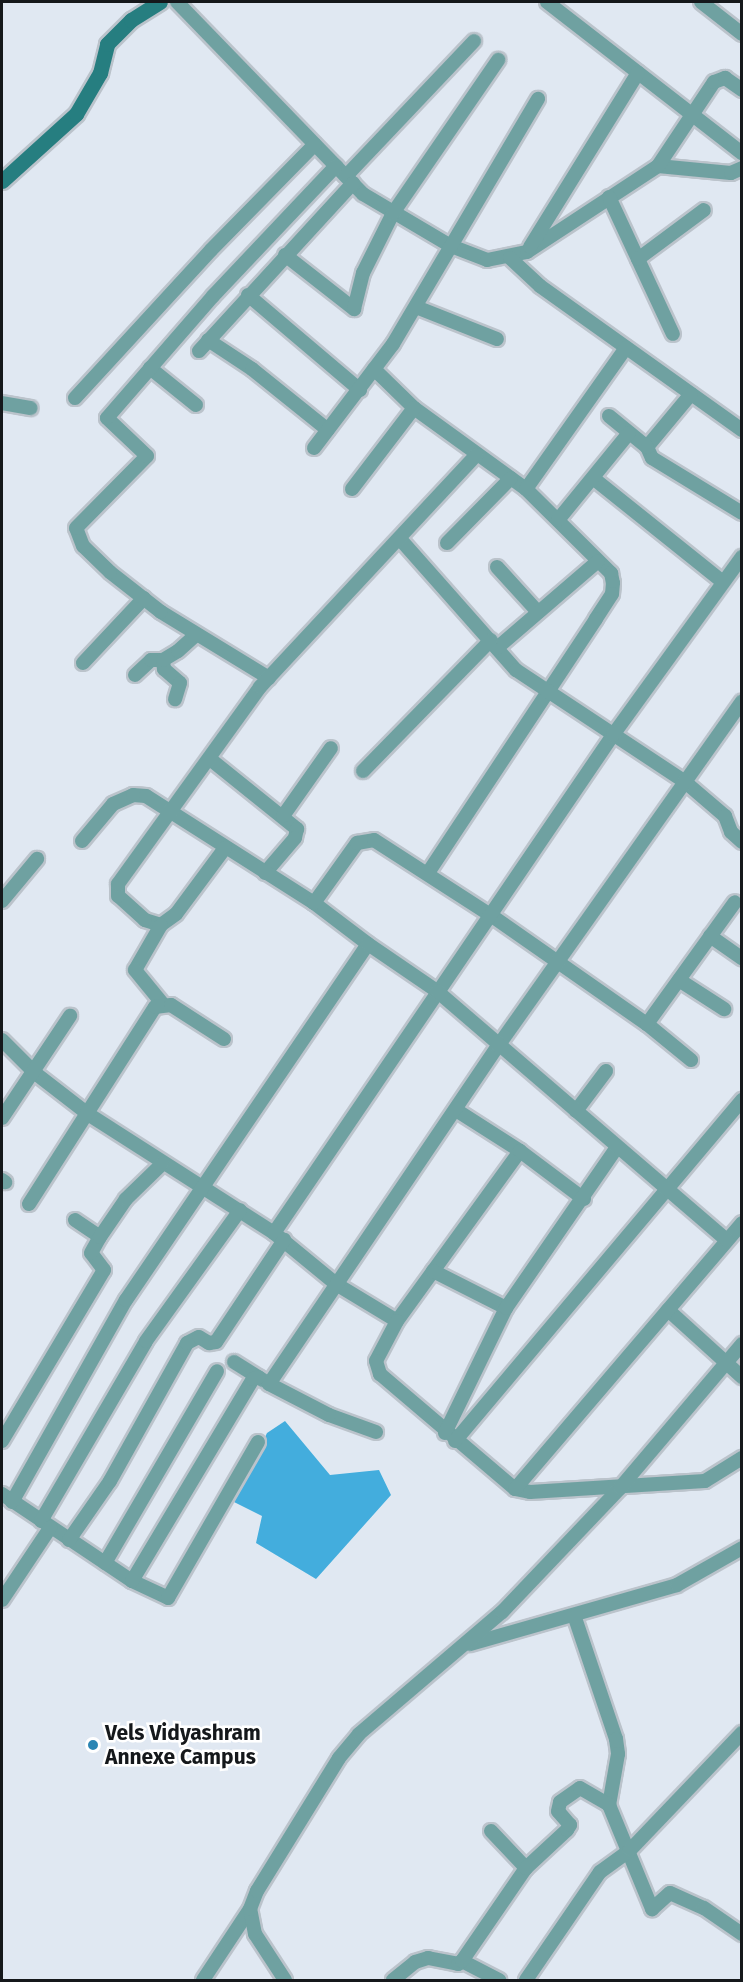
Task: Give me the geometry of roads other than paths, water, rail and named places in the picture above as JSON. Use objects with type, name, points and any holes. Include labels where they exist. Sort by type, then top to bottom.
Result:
[{"type":"street","points":[[2,181],[76,114],[100,73],[107,44],[131,20],[160,2]]},
{"type":"street","points":[[177,2],[345,175],[393,213],[451,246],[487,260],[510,258],[527,252],[658,165],[718,80],[725,78],[741,90]]},
{"type":"street","points":[[547,2],[741,153]]},
{"type":"street","points":[[700,2],[741,34]]},
{"type":"street","points":[[269,678],[144,598],[83,546],[76,528],[147,456],[107,418],[213,296],[345,175],[474,41]]},
{"type":"street","points":[[285,255],[354,309],[363,273],[393,213],[498,60]]},
{"type":"street","points":[[527,252],[638,73]]},
{"type":"street","points":[[314,448],[360,390],[416,307],[538,99]]},
{"type":"street","points":[[75,398],[315,144]]},
{"type":"street","points":[[658,165],[731,173],[741,168]]},
{"type":"street","points":[[328,430],[252,369],[204,346],[285,255],[345,175]]},
{"type":"street","points":[[609,197],[674,334]]},
{"type":"street","points":[[638,259],[704,210]]},
{"type":"street","points":[[510,258],[540,286],[741,430]]},
{"type":"street","points":[[248,295],[360,390]]},
{"type":"street","points":[[416,307],[497,339]]},
{"type":"street","points":[[526,489],[626,348]]},
{"type":"street","points":[[150,368],[196,405]]},
{"type":"street","points":[[374,369],[414,408],[526,489],[611,573],[612,594],[428,873]]},
{"type":"street","points":[[646,447],[691,394]]},
{"type":"street","points":[[2,404],[31,408]]},
{"type":"street","points":[[352,489],[414,408]]},
{"type":"street","points":[[609,416],[646,447],[652,458],[741,513]]},
{"type":"street","points":[[558,520],[629,433]]},
{"type":"street","points":[[161,925],[145,920],[118,896],[116,889],[269,678],[476,455]]},
{"type":"street","points":[[447,543],[511,478]]},
{"type":"street","points":[[593,478],[723,582]]},
{"type":"street","points":[[400,539],[516,670],[547,693],[684,780],[725,816],[730,832],[741,842]]},
{"type":"street","points":[[69,1540],[110,1481],[187,1343],[199,1337],[209,1343],[216,1342],[279,1236],[436,991],[492,916],[613,735],[741,557]]},
{"type":"street","points":[[363,771],[494,644],[538,612],[598,561]]},
{"type":"street","points":[[497,567],[538,612]]},
{"type":"street","points":[[83,663],[144,598]]},
{"type":"street","points":[[135,675],[151,660],[163,660],[197,634]]},
{"type":"street","points":[[163,660],[164,669],[180,683],[175,699]]},
{"type":"street","points":[[264,1381],[336,1284],[498,1046],[558,965],[684,780],[741,702]]},
{"type":"street","points":[[283,816],[331,748]]},
{"type":"street","points":[[210,759],[283,816],[297,834],[265,873]]},
{"type":"street","points":[[82,841],[113,804],[132,795],[146,796],[172,812],[314,903],[368,945],[436,991],[727,1240]]},
{"type":"street","points":[[314,903],[357,843],[365,839],[374,840],[492,916],[558,965],[647,1024],[691,1060]]},
{"type":"street","points":[[224,1039],[171,1005],[162,1003],[135,970],[161,925],[176,914],[225,848]]},
{"type":"street","points":[[2,901],[37,859]]},
{"type":"street","points":[[647,1024],[735,902]]},
{"type":"street","points":[[710,936],[741,958]]},
{"type":"street","points":[[258,1442],[168,1598],[132,1581],[7,1498],[126,1300],[368,945]]},
{"type":"street","points":[[679,980],[724,1009]]},
{"type":"street","points":[[29,1204],[152,1011],[162,1003]]},
{"type":"street","points":[[2,1118],[35,1073],[70,1016]]},
{"type":"street","points":[[2,1040],[35,1073],[88,1114],[162,1164],[279,1236],[336,1284],[397,1321]]},
{"type":"street","points":[[576,1111],[606,1071]]},
{"type":"street","points":[[450,1437],[741,1100]]},
{"type":"street","points":[[456,1110],[520,1151],[584,1199]]},
{"type":"street","points":[[450,1437],[506,1308],[584,1199],[617,1147]]},
{"type":"street","points":[[520,1151],[397,1321],[376,1361],[377,1369],[450,1437],[515,1490],[620,1488],[705,1481],[741,1458]]},
{"type":"street","points":[[2,1441],[104,1270],[91,1253],[126,1199],[162,1164]]},
{"type":"street","points":[[2,1600],[146,1341],[240,1210]]},
{"type":"street","points":[[75,1220],[100,1238]]},
{"type":"street","points":[[515,1490],[741,1223]]},
{"type":"street","points":[[433,1271],[506,1308]]},
{"type":"street","points":[[668,1310],[741,1377]]},
{"type":"street","points":[[203,1980],[250,1909],[257,1891],[339,1758],[359,1734],[468,1644],[620,1488],[741,1344]]},
{"type":"street","points":[[234,1362],[264,1381],[329,1415],[376,1432]]},
{"type":"street","points":[[105,1563],[217,1371]]},
{"type":"street","points":[[132,1581],[253,1379],[264,1381]]},
{"type":"street","points":[[468,1644],[677,1585],[741,1548]]},
{"type":"street","points":[[574,1615],[616,1739],[618,1754],[609,1805],[630,1851],[652,1909],[670,1893],[704,1908],[741,1934]]},
{"type":"street","points":[[526,1980],[582,1895],[600,1872],[630,1851],[741,1733]]},
{"type":"street","points":[[393,1980],[415,1962],[428,1958],[458,1964],[462,1961],[526,1868],[570,1825],[558,1811],[560,1802],[580,1788],[609,1805]]},
{"type":"street","points":[[491,1831],[526,1868]]},
{"type":"street","points":[[250,1909],[255,1934],[285,1980]]},
{"type":"street","points":[[462,1961],[499,1980]]},
{"type":"water","points":[[285,1421],[330,1475],[379,1470],[391,1495],[316,1579],[256,1543],[262,1516],[234,1502],[267,1433]]},
{"type":"place","name":"Vels Vidyashram Annexe Campus","points":[[93,1745]]}]
